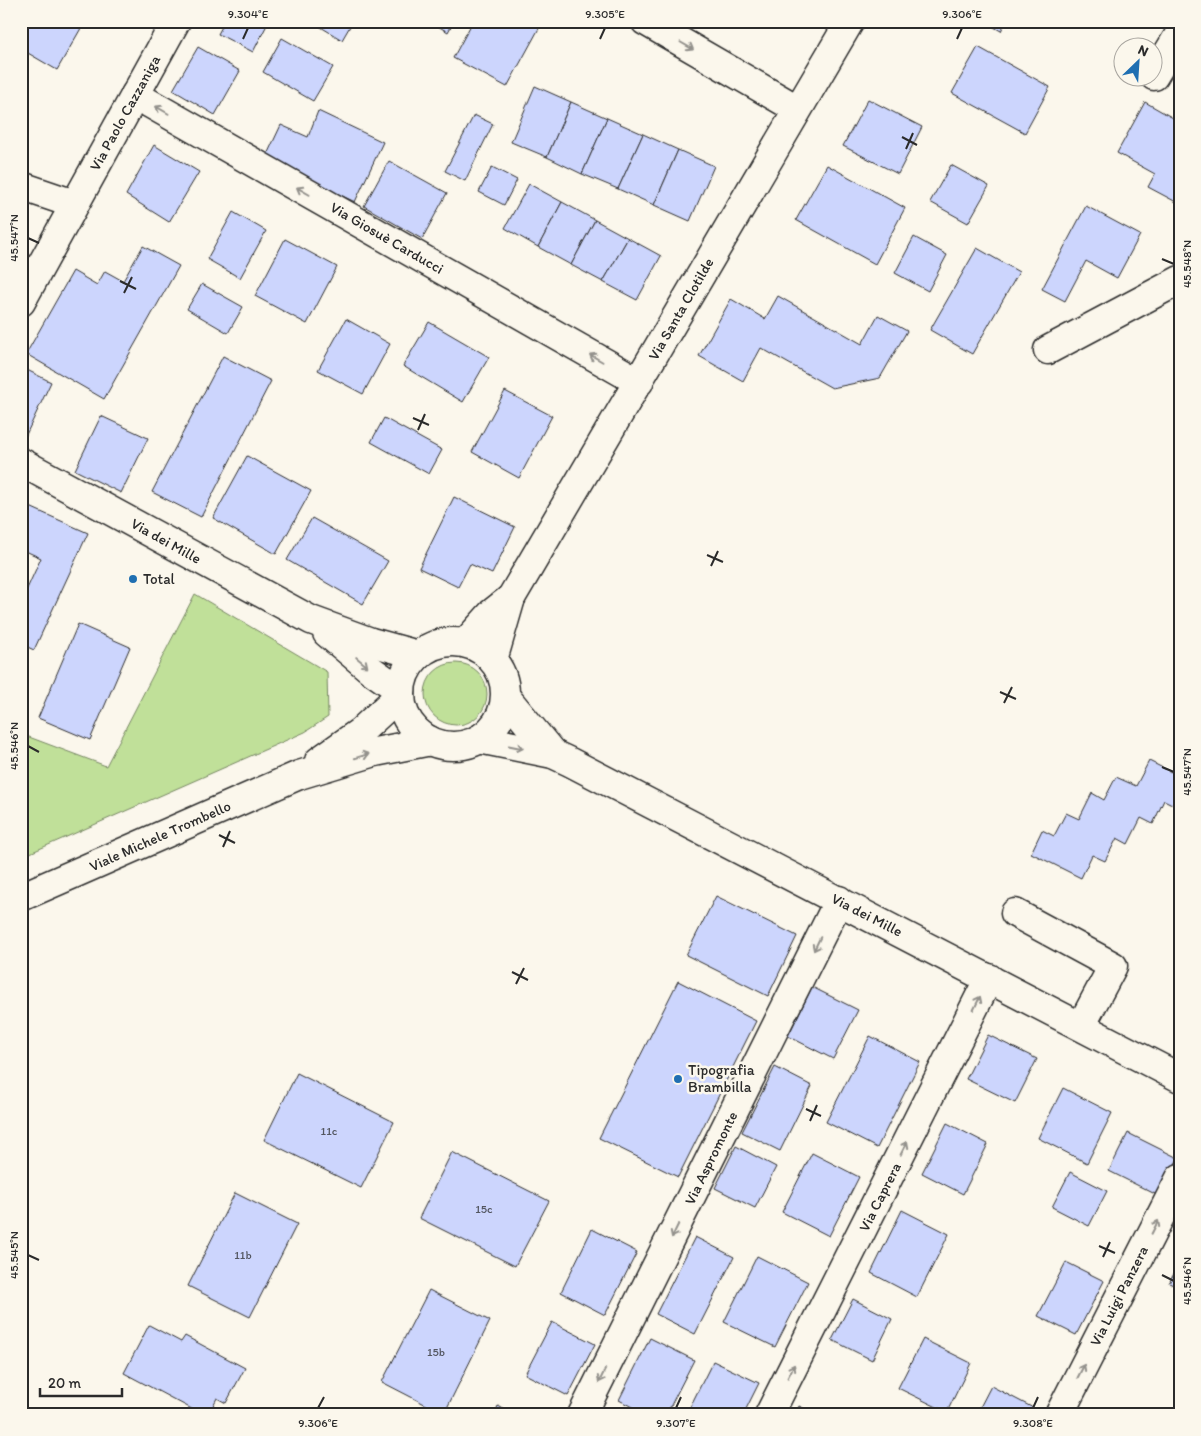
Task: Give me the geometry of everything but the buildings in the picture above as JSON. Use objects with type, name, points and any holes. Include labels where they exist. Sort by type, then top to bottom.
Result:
[{"type":"street","name":"Via Paolo Cazzaniga","points":[[21,302],[176,21]]},
{"type":"street","points":[[645,21],[797,109]]},
{"type":"street","name":"Via Santa Clotilde","points":[[493,660],[511,598],[850,21]]},
{"type":"street","points":[[1164,59],[1180,33]]},
{"type":"street","name":"Via Giosuè Carducci","points":[[135,95],[639,382]]},
{"type":"street","points":[[21,186],[74,204]]},
{"type":"street","points":[[1048,350],[1180,280]]},
{"type":"street","name":"Via dei Mille","points":[[21,462],[311,620],[371,642],[418,655]]},
{"type":"street","name":"Via Santa Clotilde","points":[[466,642],[492,613],[511,598]]},
{"type":"street","name":"Via dei Mille","points":[[311,620],[371,670],[401,692]]},
{"type":"street","points":[[449,641],[466,642],[481,649],[493,660],[503,677],[506,697],[502,714],[492,728],[479,739],[464,745],[447,745],[432,741],[419,733],[409,722],[403,708],[401,692],[406,671],[418,655],[432,646],[449,641]]},
{"type":"street","name":"Viale Michele Trombello","points":[[299,775],[360,732],[401,692]]},
{"type":"street","name":"Via dei Mille","points":[[506,697],[553,754]]},
{"type":"street","name":"Via dei Mille","points":[[479,739],[553,754],[839,900],[1180,1078]]},
{"type":"street","name":"Viale Michele Trombello","points":[[21,897],[299,775],[374,752],[432,741]]},
{"type":"street","name":"Via Aspromonte","points":[[582,1415],[839,900]]},
{"type":"street","points":[[1015,913],[1113,966],[1081,1026]]},
{"type":"street","name":"Via Caprera","points":[[769,1415],[989,978]]},
{"type":"street","name":"Via Luigi Panzera","points":[[1059,1415],[1180,1178]]},
{"type":"green space","points":[[195,594],[327,672],[328,717],[305,732],[21,857],[21,734],[106,766]]},
{"type":"green space","points":[[456,663],[468,666],[478,672],[484,682],[487,694],[484,706],[478,716],[468,722],[456,725],[444,722],[434,716],[428,706],[425,694],[428,682],[434,672],[444,666]]},
{"type":"place","name":"Total","points":[[133,579]]},
{"type":"place","name":"Tipografia Brambilla","points":[[678,1079]]}]
